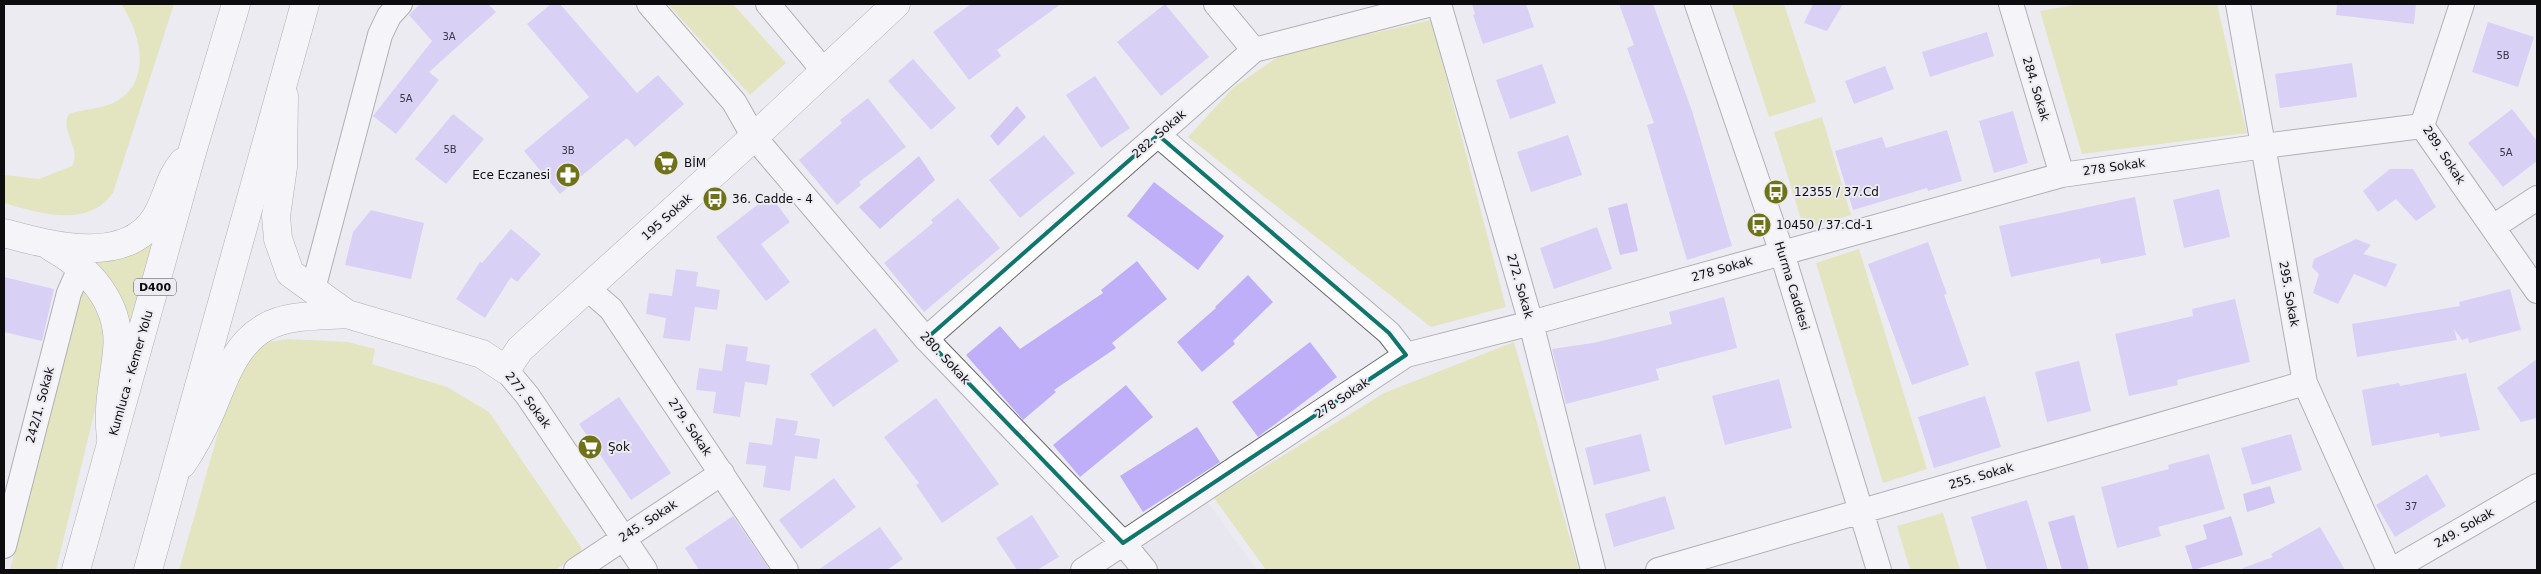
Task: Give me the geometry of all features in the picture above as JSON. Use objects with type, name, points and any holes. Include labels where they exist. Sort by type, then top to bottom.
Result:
[{"type":"main road","name":"Kumluca - Kemer Yolu","points":[[76,570],[192,152],[236,4]]},
{"type":"main road","points":[[148,570],[170,484],[305,4]]},
{"type":"main road","name":"195 Sokak","points":[[506,370],[520,349],[754,137],[896,4]]},
{"type":"main road","points":[[284,83],[283,167],[276,216],[278,239],[290,273],[347,314]]},
{"type":"main road","points":[[4,233],[47,245],[66,247],[104,247],[121,244],[139,236],[157,216],[172,179],[192,152]]},
{"type":"main road","points":[[47,245],[81,266],[101,290],[115,321],[117,351],[109,400],[111,443]]},
{"type":"main road","points":[[170,484],[195,444],[229,366],[244,345],[264,328],[285,320],[347,314]]},
{"type":"main road","name":"277. Sokak","points":[[347,314],[482,354],[506,370]]},
{"type":"street","points":[[313,289],[380,36],[389,16],[400,4]]},
{"type":"street","name":"280. Sokak","points":[[649,4],[734,102],[754,137],[926,339],[1123,543],[1144,570]]},
{"type":"street","points":[[768,4],[824,71]]},
{"type":"street","points":[[1216,4],[1254,50]]},
{"type":"street","name":"282. Sokak","points":[[926,339],[1254,50],[1432,4]]},
{"type":"street","name":"272. Sokak","points":[[1439,4],[1531,323],[1593,570]]},
{"type":"street","name":"Hurma Caddesi","points":[[1696,4],[1782,253],[1879,570]]},
{"type":"street","name":"284. Sokak","points":[[2010,4],[2062,175]]},
{"type":"street","name":"295. Sokak","points":[[2238,4],[2305,383],[2390,570]]},
{"type":"street","name":"289. Sokak","points":[[2462,4],[2422,126],[2537,290]]},
{"type":"street","name":"278 Sokak","points":[[1083,570],[1406,355],[1531,323],[2062,175],[2422,126]]},
{"type":"street","points":[[1158,135],[1389,333],[1406,355]]},
{"type":"street","points":[[2493,227],[2537,198]]},
{"type":"street","name":"242/1. Sokak","points":[[4,546],[67,301],[74,279],[81,266]]},
{"type":"street","name":"279. Sokak","points":[[588,288],[610,309],[786,570]]},
{"type":"street","name":"277. Sokak","points":[[506,370],[527,395],[645,570]]},
{"type":"street","name":"255. Sokak","points":[[1658,570],[2305,383]]},
{"type":"street","name":"245. Sokak","points":[[576,570],[722,473]]},
{"type":"street","name":"249. Sokak","points":[[2390,570],[2537,486]]},
{"type":"highlighted area","points":[[1158,135],[1389,333],[1406,355],[1123,543],[926,339]]},
{"type":"shaded area","points":[[1017,106],[1026,117],[998,146],[990,136]]},
{"type":"shaded area","points":[[919,156],[935,180],[880,229],[859,207]]},
{"type":"shaded area","points":[[1627,203],[1638,251],[1620,255],[1608,208]]},
{"type":"shaded area","points":[[2270,486],[2275,503],[2247,512],[2243,494]]},
{"type":"shaded area","points":[[1207,501],[1257,570],[1156,570],[1137,546]]},
{"type":"shaded area","points":[[2074,515],[2089,570],[2062,570],[2048,522]]},
{"type":"shaded area","points":[[2231,516],[2243,555],[2193,570],[2185,546],[2207,539],[2203,525]]},
{"type":"green space","points":[[121,4],[174,4],[113,193],[102,204],[90,211],[76,215],[47,214],[4,203],[4,175],[39,179],[72,166],[74,153],[67,126],[69,114],[106,106],[117,101],[128,92],[135,81],[140,55],[138,41],[128,15]]},
{"type":"green space","points":[[668,4],[733,4],[786,63],[750,95]]},
{"type":"green space","points":[[1732,4],[1784,4],[1816,102],[1769,117]]},
{"type":"green space","points":[[2080,4],[2217,4],[2247,133],[2082,154],[2040,11]]},
{"type":"green space","points":[[1431,20],[1506,307],[1431,327],[1188,137],[1234,87],[1282,54]]},
{"type":"green space","points":[[1822,117],[1851,215],[1804,229],[1774,132]]},
{"type":"green space","points":[[160,233],[131,340],[89,263]]},
{"type":"green space","points":[[1859,249],[1927,469],[1883,483],[1816,263]]},
{"type":"green space","points":[[86,291],[104,319],[104,373],[56,570],[10,570],[78,299],[81,293]]},
{"type":"green space","points":[[288,339],[348,342],[375,349],[372,364],[447,387],[489,412],[581,547],[581,553],[555,570],[179,570],[228,398],[250,353],[268,342]]},
{"type":"green space","points":[[1514,342],[1579,570],[1266,570],[1214,498],[1384,393]]},
{"type":"green space","points":[[1943,513],[1960,570],[1910,570],[1897,526]]},
{"type":"building","points":[[420,4],[488,4],[496,12],[429,72],[439,80],[396,134],[373,116],[432,41],[409,15]]},
{"type":"building","points":[[551,4],[560,4],[637,93],[658,75],[684,104],[635,147],[627,138],[560,194],[524,151],[589,97],[527,24]]},
{"type":"building","points":[[971,4],[1061,4],[997,50],[1001,56],[969,80],[933,32]]},
{"type":"building","points":[[1165,4],[1209,57],[1161,96],[1117,42]]},
{"type":"building","points":[[1472,4],[1526,4],[1534,27],[1483,44],[1473,15],[1475,14]]},
{"type":"building","points":[[1619,4],[1653,4],[1692,111],[1732,246],[1687,260],[1647,125],[1654,123],[1627,48],[1634,45]]},
{"type":"building","points":[[1813,4],[1843,4],[1827,31],[1804,23]]},
{"type":"building","points":[[2337,4],[2416,4],[2414,24],[2336,15]]},
{"type":"building","points":[[2488,22],[2534,37],[2518,87],[2472,72]]},
{"type":"building","points":[[1987,32],[1994,56],[1930,77],[1922,52]]},
{"type":"building","points":[[913,59],[956,108],[931,130],[888,81]]},
{"type":"building","points":[[2352,63],[2357,97],[2280,108],[2275,74]]},
{"type":"building","points":[[1542,64],[1556,103],[1510,119],[1496,80]]},
{"type":"building","points":[[1885,66],[1894,89],[1854,104],[1845,81]]},
{"type":"building","points":[[1095,76],[1130,128],[1101,148],[1066,95]]},
{"type":"building","points":[[868,98],[906,147],[859,182],[861,185],[837,205],[799,160],[842,123],[840,120]]},
{"type":"building","points":[[2512,109],[2537,141],[2537,161],[2503,187],[2468,143]]},
{"type":"building","points":[[2013,111],[2028,163],[1994,173],[1979,121]]},
{"type":"building","points":[[453,114],[484,139],[446,184],[415,159]]},
{"type":"building","points":[[1947,130],[1962,181],[1928,191],[1927,188],[1853,210],[1835,151],[1882,137],[1886,148]]},
{"type":"building","points":[[1044,135],[1075,173],[1020,218],[989,180]]},
{"type":"building","points":[[1568,135],[1582,175],[1531,192],[1517,152]]},
{"type":"building","points":[[2390,169],[2413,169],[2436,207],[2416,221],[2396,199],[2378,212],[2363,191]]},
{"type":"building","points":[[1154,182],[1224,236],[1198,270],[1127,216]]},
{"type":"building","points":[[2219,189],[2230,237],[2184,248],[2173,200]]},
{"type":"building","points":[[770,195],[790,222],[761,244],[790,282],[766,301],[716,237]]},
{"type":"building","points":[[2135,197],[2146,255],[2101,264],[2100,258],[2011,277],[1999,226]]},
{"type":"building","points":[[958,198],[1000,248],[924,312],[884,263],[933,223],[931,220]]},
{"type":"building","points":[[371,210],[424,223],[411,279],[345,265],[353,232]]},
{"type":"building","points":[[1597,227],[1612,269],[1554,289],[1540,248]]},
{"type":"building","points":[[511,229],[541,254],[517,282],[511,277],[485,318],[456,299],[480,262],[482,263]]},
{"type":"building","points":[[2356,239],[2371,245],[2363,254],[2397,264],[2386,287],[2354,274],[2338,304],[2313,293],[2319,274],[2312,267],[2314,259]]},
{"type":"building","points":[[1928,242],[1947,294],[1944,295],[1969,365],[1912,385],[1868,264]]},
{"type":"building","points":[[1137,261],[1167,299],[1112,343],[1116,348],[1054,390],[1056,392],[1023,420],[966,355],[1000,326],[1020,349],[1103,293],[1101,290]]},
{"type":"building","points":[[676,269],[698,272],[696,286],[720,290],[717,310],[695,307],[690,341],[663,338],[666,318],[646,314],[649,293],[672,296]]},
{"type":"building","points":[[1248,275],[1273,302],[1233,341],[1235,344],[1202,372],[1177,342],[1216,308]]},
{"type":"building","points":[[4,277],[54,289],[42,341],[4,332]]},
{"type":"building","points":[[2510,289],[2521,330],[2469,343],[2468,338],[2462,340],[2454,329],[2457,340],[2357,357],[2352,324],[2460,306],[2459,302]]},
{"type":"building","points":[[1724,297],[1737,348],[1656,369],[1659,380],[1566,404],[1552,349],[1593,343],[1672,324],[1669,312]]},
{"type":"building","points":[[2235,299],[2250,362],[2177,380],[2178,385],[2129,396],[2115,334],[2193,316],[2192,309]]},
{"type":"building","points":[[875,328],[899,361],[833,407],[810,374]]},
{"type":"building","points":[[1310,342],[1337,377],[1258,437],[1232,402]]},
{"type":"building","points":[[726,344],[748,347],[746,361],[770,365],[767,385],[745,382],[740,417],[713,413],[716,392],[696,390],[699,368],[722,371]]},
{"type":"building","points":[[2537,359],[2537,418],[2521,422],[2497,388]]},
{"type":"building","points":[[2079,361],[2091,411],[2047,422],[2035,372]]},
{"type":"building","points":[[2466,373],[2480,430],[2440,437],[2439,433],[2372,446],[2362,390],[2399,383],[2400,386]]},
{"type":"building","points":[[1779,379],[1792,428],[1725,445],[1712,396]]},
{"type":"building","points":[[1126,385],[1153,417],[1080,477],[1053,445]]},
{"type":"building","points":[[1985,396],[2001,447],[1934,468],[1918,417]]},
{"type":"building","points":[[619,397],[671,473],[631,500],[579,424]]},
{"type":"building","points":[[936,398],[999,484],[942,523],[916,485],[919,483],[884,437]]},
{"type":"building","points":[[776,418],[798,421],[794,435],[820,439],[817,459],[795,456],[790,491],[763,487],[766,466],[746,464],[749,442],[772,445]]},
{"type":"building","points":[[1197,427],[1220,462],[1143,512],[1120,476]]},
{"type":"building","points":[[1641,434],[1650,471],[1594,485],[1585,448]]},
{"type":"building","points":[[2291,434],[2302,470],[2252,485],[2241,448]]},
{"type":"building","points":[[2209,454],[2225,509],[2158,527],[2161,536],[2117,548],[2101,487],[2169,469],[2168,465]]},
{"type":"building","points":[[2427,474],[2446,506],[2395,537],[2376,505]]},
{"type":"building","points":[[834,478],[856,507],[801,549],[779,520]]},
{"type":"building","points":[[1665,496],[1675,529],[1614,547],[1605,514]]},
{"type":"building","points":[[2027,500],[2048,570],[1987,570],[1971,517]]},
{"type":"building","points":[[1032,515],[1059,557],[1037,570],[1017,570],[996,538]]},
{"type":"building","points":[[733,516],[770,570],[699,570],[685,548]]},
{"type":"building","points":[[880,527],[903,559],[887,570],[818,570]]},
{"type":"building","points":[[2320,527],[2345,570],[2243,570],[2243,568],[2273,557],[2271,554]]},
{"type":"place","name":"BİM","points":[[666,163]]},
{"type":"place","name":"Ece Eczanesi","points":[[568,175]]},
{"type":"place","name":"12355 / 37.Cd","points":[[1776,192]]},
{"type":"place","name":"36. Cadde - 4","points":[[715,199]]},
{"type":"place","name":"10450 / 37.Cd-1","points":[[1759,225]]},
{"type":"place","name":"Şok","points":[[590,447]]}]
